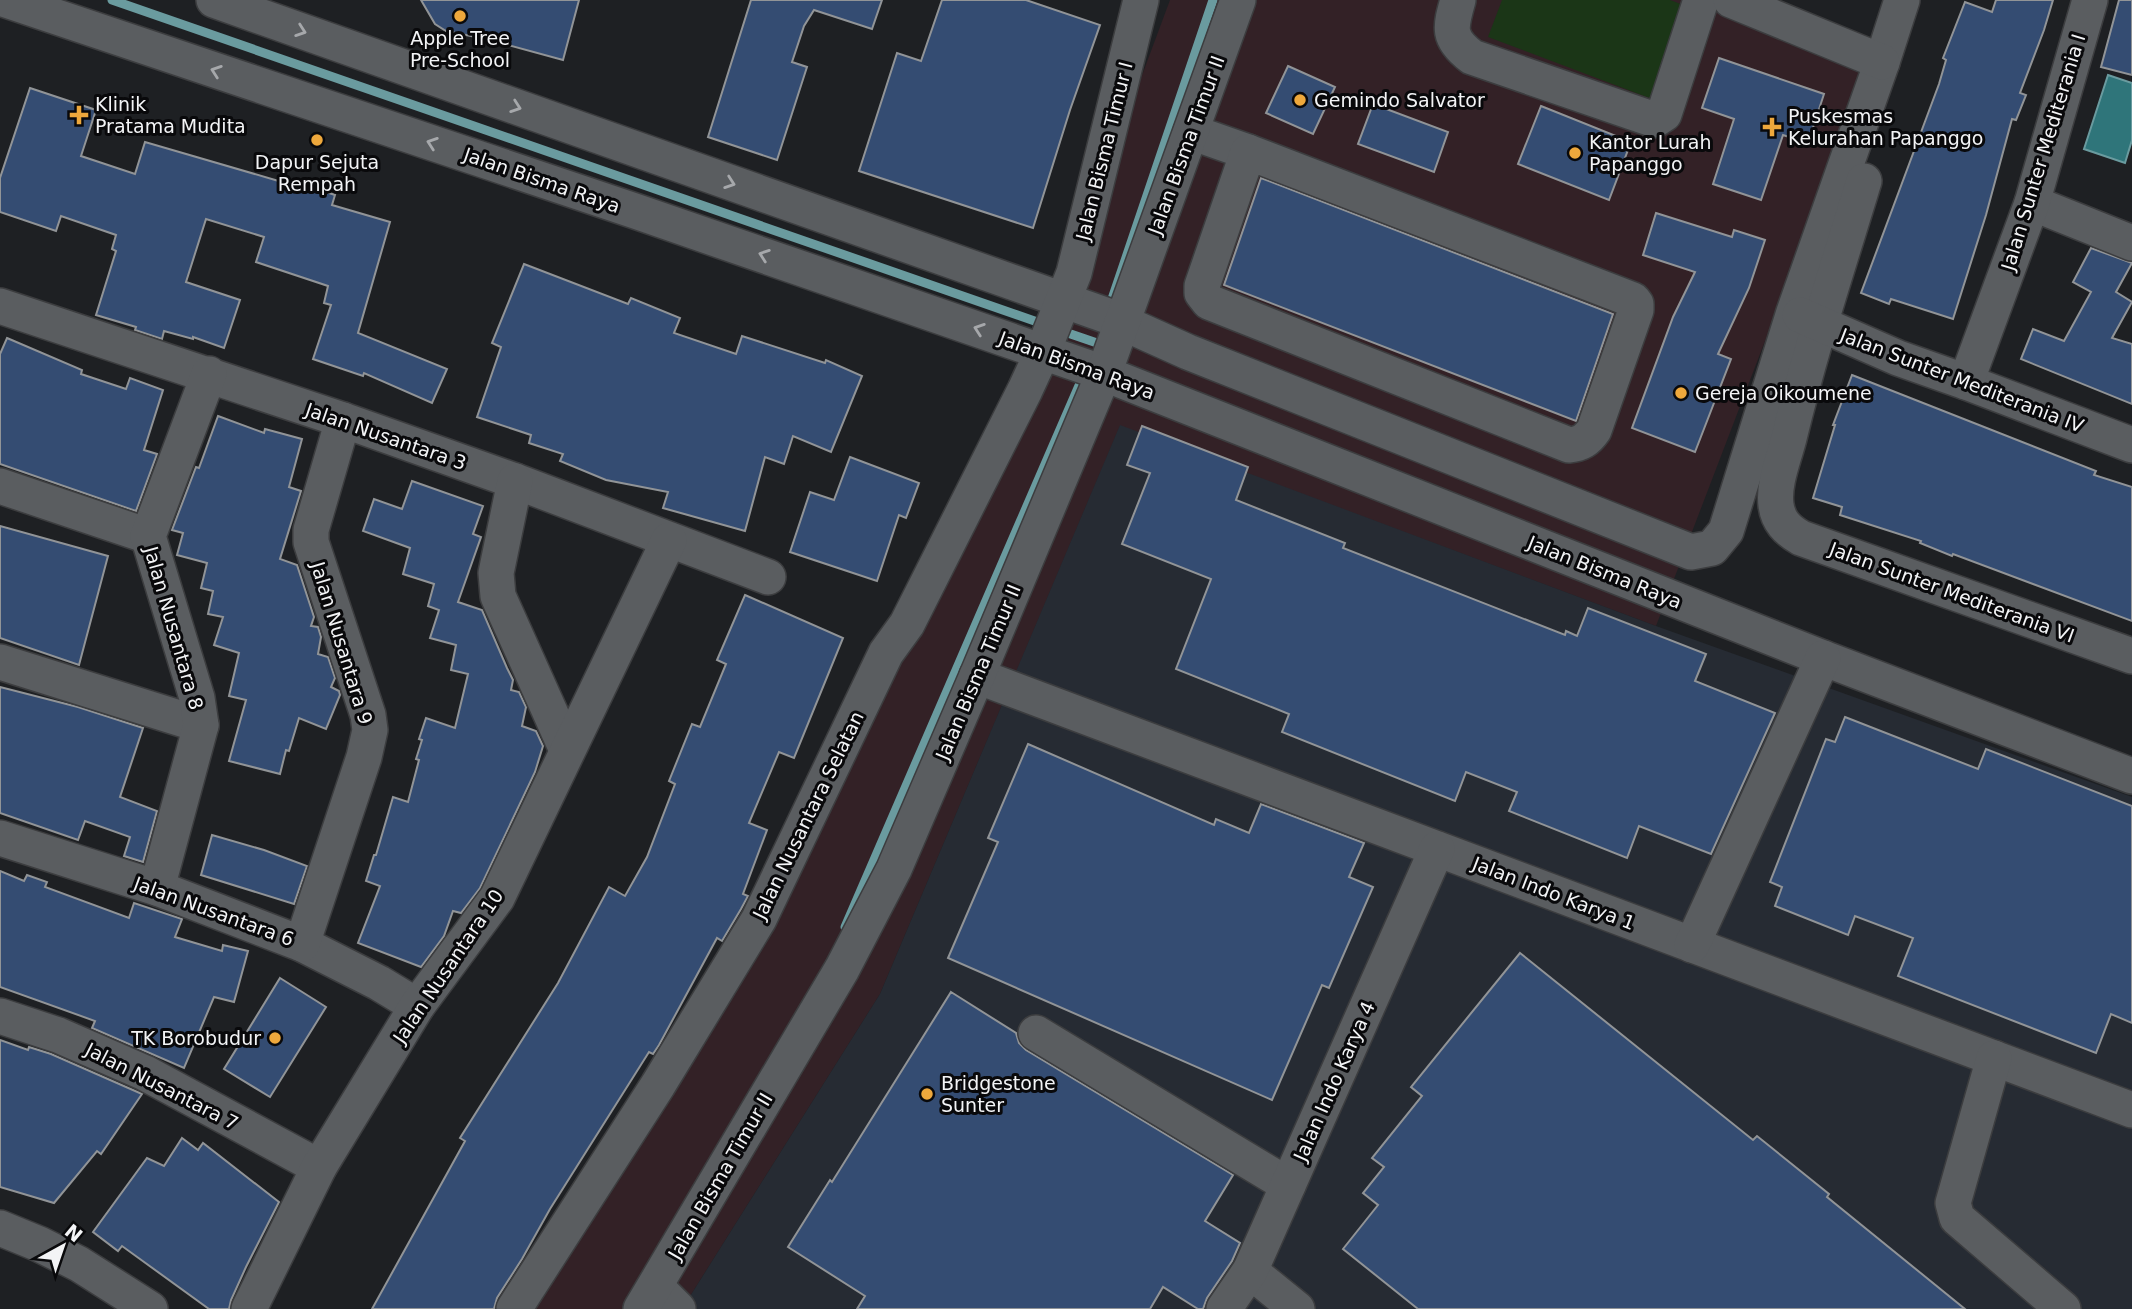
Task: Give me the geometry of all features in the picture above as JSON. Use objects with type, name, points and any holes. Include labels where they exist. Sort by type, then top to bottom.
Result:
[{"type":"street","name":"Jalan Bisma Raya","points":[[6,0],[1047,350],[1823,658],[2132,776]]},
{"type":"street","points":[[214,0],[1066,305],[1115,319],[1188,352],[1691,552],[1712,548],[1726,531],[1921,0]]},
{"type":"street","name":"Jalan Bisma Timur II","points":[[659,1302],[894,869],[977,676],[1099,371],[1115,319],[1191,132],[1238,0]]},
{"type":"street","points":[[1458,0],[1451,26],[1452,37],[1472,57],[1655,120],[1664,114],[1701,0]]},
{"type":"street","points":[[1731,0],[1882,62]]},
{"type":"street","points":[[1806,318],[1902,0]]},
{"type":"street","name":"Jalan Sunter Mediterania I","points":[[1966,382],[2032,203],[2090,0]]},
{"type":"street","name":"Jalan Bisma Timur I","points":[[1066,305],[1138,1]]},
{"type":"street","points":[[1191,132],[1248,152],[1629,297],[1635,302],[1636,310],[1594,430],[1588,439],[1569,445],[1209,302],[1202,293],[1202,286],[1248,152]]},
{"type":"street","points":[[2032,203],[2132,243]]},
{"type":"street","points":[[1188,352],[1209,302]]},
{"type":"street","name":"Jalan Nusantara Selatan","points":[[514,1309],[658,1084],[759,919],[886,653],[907,624],[1047,350],[1066,305]]},
{"type":"street","name":"Jalan Nusantara 3","points":[[0,306],[343,420],[768,577]]},
{"type":"street","name":"Jalan Sunter Mediterania IV","points":[[1806,318],[1898,358],[2132,446]]},
{"type":"street","name":"Jalan Sunter Mediterania VI","points":[[1806,318],[1776,495],[1779,517],[1785,527],[1801,538],[2132,656]]},
{"type":"street","name":"Jalan Nusantara 8","points":[[157,888],[201,725],[197,698],[148,536],[209,374]]},
{"type":"street","name":"Jalan Nusantara 9","points":[[302,944],[364,757],[370,730],[368,715],[311,542],[311,530],[343,420]]},
{"type":"street","points":[[514,481],[496,573],[498,596],[567,750]]},
{"type":"street","points":[[0,486],[148,536]]},
{"type":"street","name":"Jalan Nusantara 10","points":[[249,1309],[319,1167],[417,1006],[496,898],[669,540]]},
{"type":"street","points":[[1692,945],[1823,658]]},
{"type":"street","points":[[0,662],[201,725]]},
{"type":"street","name":"Jalan Indo Karya 1","points":[[977,676],[2132,1110]]},
{"type":"street","name":"Jalan Nusantara 6","points":[[0,838],[157,888],[302,944],[379,982],[417,1006]]},
{"type":"street","name":"Jalan Indo Karya 4","points":[[1224,1309],[1250,1271],[1437,849]]},
{"type":"street","name":"Jalan Nusantara 7","points":[[0,1016],[58,1035],[145,1073],[319,1167]]},
{"type":"street","points":[[1036,1033],[1288,1185]]},
{"type":"street","points":[[1994,1058],[1953,1203],[1957,1218],[2063,1309]]},
{"type":"street","points":[[0,1228],[79,1264],[150,1309]]},
{"type":"street","points":[[1250,1271],[1297,1309]]},
{"type":"shaded area","points":[[1170,0],[1699,0],[1872,61],[1656,626],[1120,426],[880,994],[682,1309],[510,1309],[770,895],[1064,285]]},
{"type":"shaded area","points":[[1120,425],[1656,626],[2132,797],[2132,1309],[682,1309],[880,994]]},
{"type":"green space","points":[[1502,0],[1670,0],[1686,6],[1652,99],[1488,37]]},
{"type":"water","points":[[2108,75],[2132,83],[2132,140],[2125,163],[2084,149]]},
{"type":"building","points":[[421,0],[579,0],[563,60],[446,31],[435,24]]},
{"type":"building","points":[[751,0],[882,0],[872,29],[814,10],[804,26],[792,62],[807,67],[777,160],[708,137]]},
{"type":"building","points":[[942,0],[1026,0],[1100,25],[1033,228],[859,171],[897,53],[921,61]]},
{"type":"building","points":[[1996,0],[2053,0],[2020,93],[2026,95],[2016,120],[2012,119],[1986,215],[1953,319],[1891,299],[1889,304],[1861,293],[1939,84],[1946,60],[1943,58],[1965,2],[1992,12]]},
{"type":"building","points":[[2119,0],[2132,0],[2132,75],[2101,67]]},
{"type":"building","name":"Puskesmas Kelurahan Papanggo","points":[[1719,58],[1824,94],[1808,143],[1783,135],[1761,200],[1713,184],[1734,119],[1702,108]]},
{"type":"building","name":"Gemindo Salvator","points":[[1288,66],[1335,87],[1313,134],[1266,113]]},
{"type":"building","points":[[30,88],[96,110],[81,156],[135,174],[145,142],[282,182],[284,178],[335,195],[332,205],[390,222],[358,333],[447,369],[432,403],[364,373],[363,376],[313,359],[331,305],[324,303],[328,286],[256,262],[264,237],[206,219],[186,282],[240,300],[224,348],[193,337],[164,331],[162,339],[135,330],[136,327],[96,315],[116,251],[112,249],[116,235],[61,216],[56,231],[0,212],[0,178]]},
{"type":"building","points":[[1373,104],[1448,132],[1434,172],[1358,144]]},
{"type":"building","name":"Kantor Lurah Papanggo","points":[[1541,106],[1631,142],[1609,200],[1518,164]]},
{"type":"building","points":[[1261,178],[1613,314],[1576,421],[1224,285]]},
{"type":"building","points":[[1656,213],[1732,237],[1734,230],[1765,240],[1749,288],[1718,354],[1731,359],[1695,452],[1632,428],[1673,317],[1695,272],[1643,255]]},
{"type":"building","points":[[2091,248],[2132,263],[2116,292],[2132,302],[2112,338],[2132,344],[2132,404],[2021,359],[2033,329],[2064,341],[2091,292],[2073,282]]},
{"type":"building","points":[[524,264],[628,304],[631,298],[680,318],[674,333],[736,354],[742,336],[825,363],[826,360],[862,376],[831,452],[793,436],[784,464],[765,457],[745,531],[663,508],[668,492],[606,480],[560,461],[563,454],[529,443],[531,435],[477,417],[501,347],[492,343]]},
{"type":"building","points":[[7,338],[82,370],[81,374],[126,389],[130,378],[163,390],[144,450],[157,454],[136,511],[0,464],[0,354]]},
{"type":"building","points":[[1852,375],[2096,471],[2094,475],[2132,487],[2132,621],[1953,554],[1952,556],[1920,543],[1921,541],[1840,515],[1842,507],[1813,498],[1833,425]]},
{"type":"building","points":[[218,416],[264,433],[265,429],[302,439],[289,487],[301,491],[280,559],[297,565],[314,617],[311,626],[318,627],[321,637],[318,654],[328,657],[335,678],[331,687],[339,691],[340,695],[326,729],[299,718],[280,774],[229,761],[246,700],[229,696],[239,653],[214,645],[223,617],[208,614],[213,591],[201,588],[207,563],[177,555],[183,533],[172,530]]},
{"type":"building","points":[[1142,426],[1248,467],[1236,500],[1345,543],[1343,548],[1565,635],[1566,631],[1577,636],[1588,608],[1706,654],[1695,681],[1775,713],[1711,854],[1639,826],[1627,858],[1509,811],[1517,792],[1466,772],[1455,801],[1282,732],[1289,714],[1176,669],[1211,579],[1122,544],[1150,473],[1127,465]]},
{"type":"building","points":[[850,457],[919,483],[906,518],[899,515],[877,581],[790,552],[810,492],[834,500]]},
{"type":"building","points":[[412,481],[483,506],[473,534],[481,537],[458,602],[482,610],[513,680],[511,690],[519,692],[526,707],[522,726],[536,731],[543,746],[535,772],[480,888],[461,913],[453,911],[444,936],[421,967],[358,943],[380,886],[366,881],[393,797],[408,802],[419,760],[416,759],[422,740],[419,739],[426,718],[455,728],[468,674],[451,670],[456,645],[430,638],[439,610],[428,606],[434,584],[403,574],[410,548],[363,531],[374,499],[402,509]]},
{"type":"building","points":[[0,526],[108,556],[79,665],[0,638]]},
{"type":"building","points":[[745,595],[843,638],[794,758],[779,752],[749,823],[767,830],[743,894],[748,896],[722,941],[717,938],[659,1045],[653,1054],[649,1052],[550,1209],[497,1298],[494,1309],[372,1309],[465,1141],[460,1138],[558,983],[609,887],[625,896],[647,857],[675,784],[669,781],[692,724],[700,727],[726,664],[717,660]]},
{"type":"building","points":[[0,687],[78,707],[143,728],[120,797],[157,811],[143,862],[124,856],[130,837],[85,821],[78,840],[0,813]]},
{"type":"building","points":[[1845,717],[1978,769],[1986,749],[2132,806],[2132,1023],[2111,1014],[2096,1053],[1898,976],[1913,938],[1855,916],[1848,935],[1775,906],[1782,887],[1770,882],[1826,739],[1835,742]]},
{"type":"building","points":[[1028,744],[1214,825],[1216,819],[1249,833],[1261,804],[1364,843],[1349,877],[1373,887],[1329,988],[1322,985],[1272,1100],[948,958],[998,842],[988,838]]},
{"type":"building","points":[[212,835],[307,866],[294,904],[201,875]]},
{"type":"building","points":[[0,871],[24,881],[27,875],[47,882],[45,887],[129,918],[134,903],[182,919],[175,937],[222,951],[223,945],[248,951],[234,1002],[214,997],[184,1068],[92,1028],[95,1021],[0,987]]},
{"type":"building","points":[[1520,953],[1753,1140],[1757,1136],[1829,1194],[1827,1197],[1965,1309],[1418,1309],[1343,1249],[1378,1205],[1363,1193],[1384,1167],[1372,1158],[1422,1096],[1411,1087]]},
{"type":"building","name":"TK Borobudur","points":[[280,978],[326,1007],[270,1097],[224,1069]]},
{"type":"building","points":[[951,992],[1016,1033],[1019,1043],[1026,1050],[1233,1175],[1205,1221],[1240,1243],[1203,1309],[1198,1309],[1163,1287],[1150,1309],[857,1309],[865,1296],[788,1247]]},
{"type":"building","points":[[0,1040],[28,1050],[29,1047],[51,1054],[142,1094],[101,1154],[97,1151],[54,1203],[0,1187]]},
{"type":"building","points":[[182,1138],[198,1150],[203,1143],[279,1202],[246,1267],[229,1309],[209,1309],[122,1246],[118,1251],[93,1232],[147,1158],[164,1166]]},
{"type":"waterway","points":[[112,0],[1046,325]]},
{"type":"waterway","points":[[1112,299],[1213,0]]},
{"type":"waterway","points":[[1059,330],[1097,343]]},
{"type":"waterway","points":[[845,927],[1084,374]]},
{"type":"place","name":"Apple Tree Pre-School","points":[[460,16]]},
{"type":"place","name":"Gemindo Salvator","points":[[1300,100]]},
{"type":"place","name":"Klinik Pratama Mudita","points":[[79,115]]},
{"type":"place","name":"Puskesmas Kelurahan Papanggo","points":[[1772,127]]},
{"type":"place","name":"Dapur Sejuta Rempah","points":[[317,140]]},
{"type":"place","name":"Kantor Lurah Papanggo","points":[[1575,153]]},
{"type":"place","name":"Gereja Oikoumene","points":[[1681,393]]},
{"type":"place","name":"TK Borobudur","points":[[275,1038]]},
{"type":"place","name":"Bridgestone Sunter","points":[[927,1094]]}]
